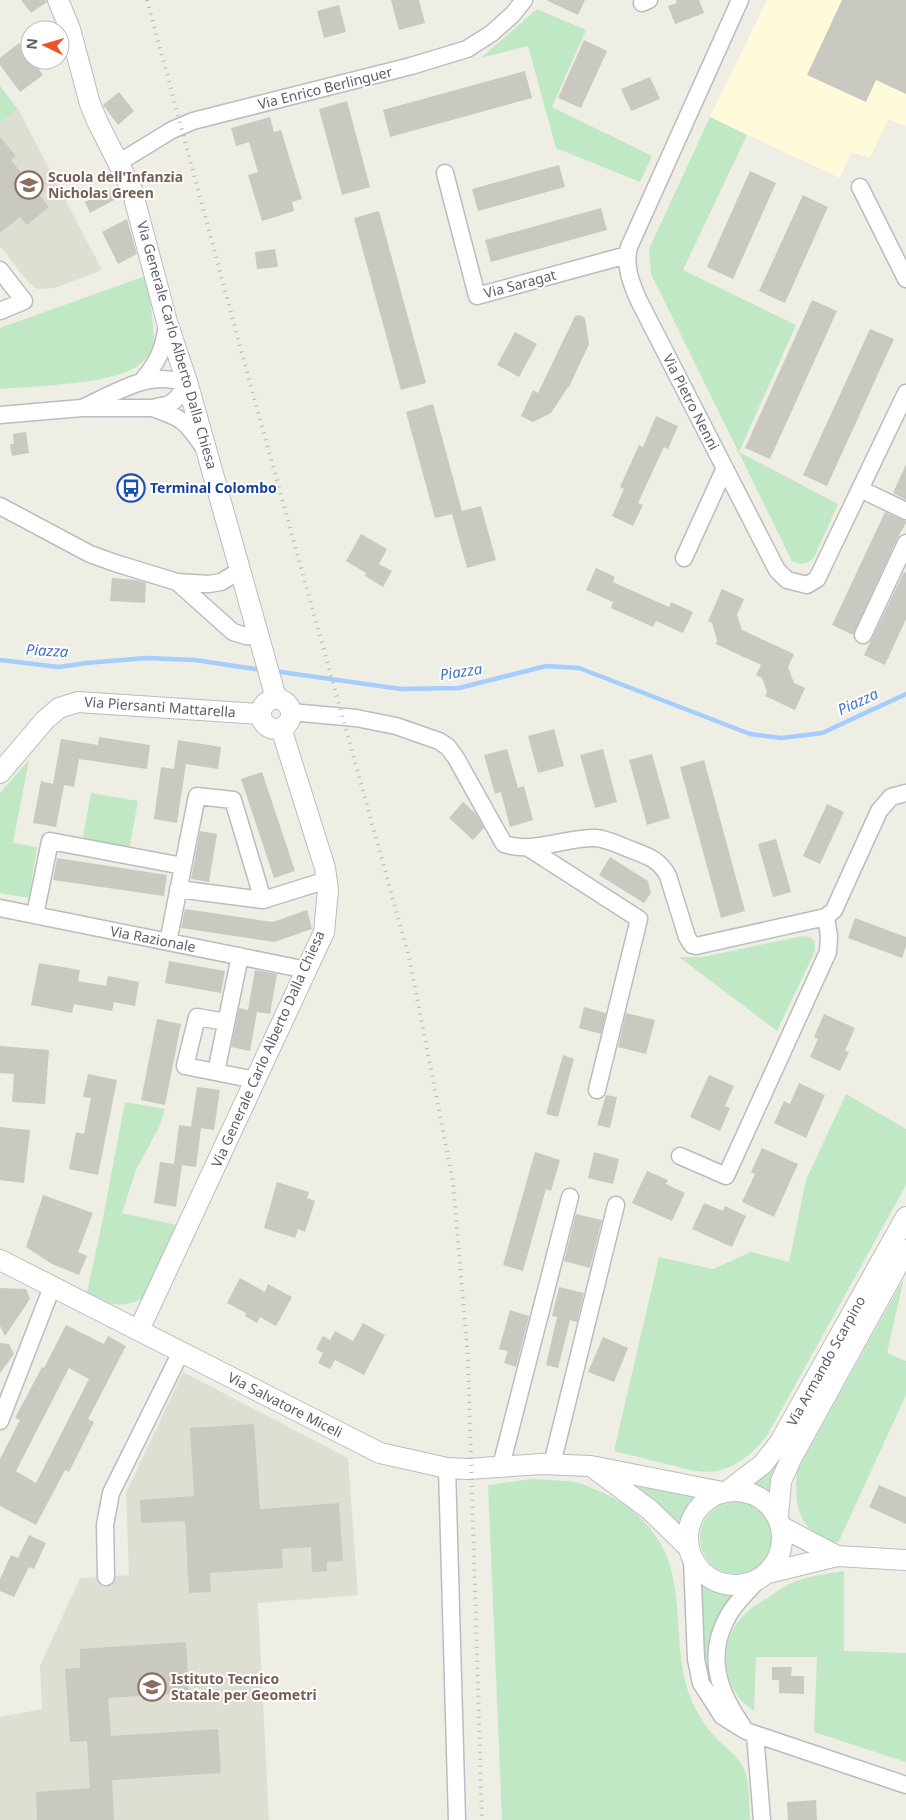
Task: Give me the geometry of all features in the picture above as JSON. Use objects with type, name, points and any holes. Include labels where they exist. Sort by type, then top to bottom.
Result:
[{"type":"street","name":"Via Generale Carlo Alberto Dalla Chiesa","points":[[58,0],[70,28],[90,104],[132,190],[167,322],[209,456],[274,691]]},
{"type":"street","name":"Via Enrico Berlinguer","points":[[118,163],[172,130],[193,122],[411,66],[467,48],[492,33],[524,0]]},
{"type":"street","points":[[627,255],[740,0]]},
{"type":"street","name":"Via Saragat","points":[[445,173],[477,296],[627,255]]},
{"type":"street","points":[[860,187],[906,279]]},
{"type":"street","name":"Via Pietro Nenni","points":[[627,255],[630,280],[639,301],[777,570],[787,580],[807,585],[816,579],[906,393]]},
{"type":"street","points":[[0,270],[24,301],[0,311]]},
{"type":"street","points":[[143,380],[161,353],[165,342],[167,322]]},
{"type":"street","points":[[0,415],[82,408],[152,408],[170,404],[176,400],[188,385],[177,379],[143,380],[82,408]]},
{"type":"street","points":[[152,408],[185,422],[209,456]]},
{"type":"street","points":[[684,558],[725,468]]},
{"type":"street","points":[[860,489],[906,511]]},
{"type":"street","points":[[0,506],[90,554],[177,582],[209,584],[221,582],[240,570]]},
{"type":"street","points":[[863,635],[906,543]]},
{"type":"street","points":[[177,582],[233,632],[246,636],[262,645]]},
{"type":"street","points":[[286,720],[285,701],[274,691],[261,709],[260,714],[263,723],[267,727],[276,729],[286,720],[376,721],[439,741],[448,747],[456,758],[504,844],[527,847],[598,838],[654,859],[664,868],[668,876],[687,937],[692,945],[696,946],[826,917],[834,910],[879,811],[891,797],[906,792]]},
{"type":"street","name":"Via Piersanti Mattarella","points":[[0,773],[45,720],[59,708],[78,702],[260,714]]},
{"type":"street","name":"Via Generale Carlo Alberto Dalla Chiesa","points":[[139,1330],[324,932],[328,890],[325,868],[286,720]]},
{"type":"street","points":[[168,942],[196,796],[233,800],[262,900]]},
{"type":"street","points":[[35,915],[50,841],[183,866]]},
{"type":"street","points":[[527,847],[639,919],[597,1090]]},
{"type":"street","points":[[178,889],[262,900],[327,880]]},
{"type":"street","name":"Via Razionale","points":[[0,908],[307,970]]},
{"type":"street","points":[[680,1156],[726,1176],[828,952],[829,936],[826,917]]},
{"type":"street","points":[[216,1072],[240,956]]},
{"type":"street","points":[[226,1022],[197,1017],[186,1066],[255,1080]]},
{"type":"street","points":[[501,1466],[570,1197]]},
{"type":"street","points":[[552,1464],[616,1205]]},
{"type":"street","name":"Via Armando Scarpino","points":[[725,1491],[763,1464],[780,1442],[906,1217]]},
{"type":"street","name":"Via Armando Scarpino","points":[[780,1521],[782,1481],[791,1459],[906,1250]]},
{"type":"street","name":"Via Salvatore Miceli","points":[[0,1260],[380,1453],[447,1468],[467,1469],[552,1464],[591,1466],[725,1491]]},
{"type":"street","points":[[0,1421],[52,1288]]},
{"type":"street","points":[[106,1577],[104,1525],[111,1493],[181,1352]]},
{"type":"street","points":[[591,1466],[650,1510],[691,1553],[702,1571],[714,1580],[728,1585],[743,1585],[763,1576],[837,1556],[906,1560]]},
{"type":"street","points":[[447,1468],[457,1820]]},
{"type":"street","points":[[837,1556],[780,1521],[769,1503],[757,1495],[743,1490],[725,1491],[709,1498],[698,1508],[691,1520],[688,1534],[691,1553],[696,1659],[701,1683],[722,1716],[751,1732],[906,1785]]},
{"type":"street","points":[[762,1820],[751,1732],[729,1708],[719,1680],[715,1657],[718,1636],[728,1614],[774,1565],[782,1547],[780,1521]]},
{"type":"shaded area","points":[[767,0],[906,0],[906,126],[888,119],[870,158],[851,152],[840,178],[710,117]]},
{"type":"shaded area","name":"Scuola dell'Infanzia Nicholas Green","points":[[18,109],[102,270],[58,287],[37,289],[28,282],[0,246],[0,123]]},
{"type":"shaded area","points":[[183,1372],[348,1458],[358,1595],[258,1603],[269,1820],[0,1820],[0,1717],[42,1709],[40,1666],[80,1578],[129,1575],[126,1493]]},
{"type":"green space","points":[[537,9],[586,30],[552,107],[652,156],[640,182],[556,148],[528,46],[481,58]]},
{"type":"green space","points":[[0,86],[18,109],[0,123]]},
{"type":"green space","points":[[710,117],[747,135],[683,270],[796,325],[739,452],[838,504],[814,558],[803,564],[792,561],[651,274],[649,249]]},
{"type":"green space","points":[[148,275],[154,338],[150,352],[140,364],[128,371],[93,380],[0,389],[0,328]]},
{"type":"green space","points":[[29,760],[13,843],[37,847],[29,898],[0,893],[0,793]]},
{"type":"green space","points":[[91,793],[138,801],[128,856],[81,847]]},
{"type":"green space","points":[[802,936],[810,937],[815,942],[815,951],[777,1031],[679,957],[703,957]]},
{"type":"green space","points":[[846,1094],[906,1129],[906,1185],[768,1434],[754,1450],[738,1463],[708,1472],[689,1470],[614,1451],[659,1257],[713,1269],[751,1252],[789,1262],[806,1180]]},
{"type":"green space","points":[[125,1102],[165,1109],[159,1127],[136,1170],[122,1213],[177,1225],[142,1299],[120,1305],[108,1303],[87,1293]]},
{"type":"green space","points":[[904,1278],[887,1353],[906,1361],[906,1395],[838,1543],[819,1536],[811,1530],[801,1516],[796,1489],[797,1471]]},
{"type":"green space","points":[[785,1449],[772,1500],[764,1493],[746,1486]]},
{"type":"green space","points":[[532,1479],[574,1482],[599,1491],[626,1506],[649,1527],[658,1539],[671,1567],[686,1685],[693,1705],[703,1721],[718,1740],[736,1757],[745,1771],[749,1788],[750,1820],[502,1820],[488,1485]]},
{"type":"green space","points":[[630,1481],[701,1497],[689,1512],[683,1531],[654,1500]]},
{"type":"green space","points":[[743,1502],[762,1512],[770,1524],[772,1538],[770,1552],[762,1564],[750,1572],[729,1574],[710,1564],[702,1552],[700,1531],[710,1512],[722,1504]]},
{"type":"green space","points":[[844,1571],[844,1651],[906,1653],[906,1762],[814,1732],[817,1657],[756,1657],[754,1711],[740,1699],[733,1689],[729,1677],[726,1666],[728,1642],[732,1631],[747,1612],[780,1589],[798,1580]]},
{"type":"green space","points":[[699,1576],[708,1583],[718,1587],[741,1590],[718,1622],[705,1661],[703,1659]]},
{"type":"building","points":[[21,0],[46,0],[47,2],[31,13]]},
{"type":"building","points":[[391,0],[419,0],[425,23],[399,30]]},
{"type":"building","points":[[546,0],[585,0],[578,15]]},
{"type":"building","points":[[676,0],[699,0],[704,13],[675,24],[668,6],[677,3]]},
{"type":"building","points":[[842,0],[906,0],[906,94],[876,80],[866,102],[807,75]]},
{"type":"building","points":[[339,5],[346,32],[324,38],[317,11]]},
{"type":"building","points":[[584,40],[607,51],[581,108],[558,98]]},
{"type":"building","points":[[19,43],[20,70],[39,70],[43,75],[20,92],[0,65],[0,58]]},
{"type":"building","points":[[525,71],[532,98],[390,137],[383,110]]},
{"type":"building","points":[[650,77],[660,99],[631,111],[621,89]]},
{"type":"building","points":[[119,92],[134,111],[118,125],[103,105]]},
{"type":"building","points":[[347,101],[370,187],[342,195],[319,109]]},
{"type":"building","points":[[270,117],[274,132],[281,130],[302,199],[292,202],[294,211],[262,221],[248,175],[258,172],[249,142],[236,146],[231,128]]},
{"type":"building","points":[[0,137],[16,156],[11,160],[49,207],[27,225],[20,217],[0,233]]},
{"type":"building","points":[[559,165],[565,187],[478,211],[472,189]]},
{"type":"building","points":[[750,171],[776,183],[733,279],[707,267]]},
{"type":"building","points":[[110,189],[116,199],[90,213],[85,202]]},
{"type":"building","points":[[803,195],[828,207],[785,303],[759,291]]},
{"type":"building","points":[[601,208],[607,230],[491,262],[485,240]]},
{"type":"building","points":[[379,211],[426,383],[401,390],[354,218]]},
{"type":"building","points":[[127,219],[137,254],[118,264],[102,232]]},
{"type":"building","points":[[275,249],[278,267],[257,269],[255,252]]},
{"type":"building","points":[[812,300],[837,311],[770,459],[745,448]]},
{"type":"building","points":[[580,315],[585,318],[589,344],[569,387],[551,413],[533,422],[521,416],[533,390],[538,393],[575,316]]},
{"type":"building","points":[[870,329],[894,339],[827,486],[803,475]]},
{"type":"building","points":[[515,332],[537,344],[519,377],[497,365]]},
{"type":"building","points":[[433,404],[462,511],[481,506],[496,560],[467,568],[452,514],[435,518],[406,412]]},
{"type":"building","points":[[656,416],[678,426],[668,449],[664,447],[638,503],[643,505],[633,526],[612,516],[624,489],[620,487],[639,445],[643,447]]},
{"type":"building","points":[[26,432],[29,453],[12,456],[10,444],[14,444],[13,434]]},
{"type":"building","points":[[906,464],[906,500],[893,493]]},
{"type":"building","points":[[885,512],[906,521],[906,523],[853,635],[832,625]]},
{"type":"building","points":[[361,534],[387,549],[379,564],[392,571],[383,587],[365,576],[366,573],[346,561]]},
{"type":"building","points":[[596,568],[615,577],[613,582],[669,607],[671,602],[693,612],[683,633],[656,621],[653,627],[611,608],[613,602],[586,590]]},
{"type":"building","points":[[904,572],[906,573],[906,619],[885,665],[864,655]]},
{"type":"building","points":[[112,578],[136,580],[146,583],[145,603],[110,601]]},
{"type":"building","points":[[722,589],[744,599],[737,615],[742,630],[794,654],[788,667],[794,683],[805,688],[795,710],[765,696],[767,692],[762,678],[756,675],[761,665],[716,644],[717,640],[712,623],[708,621]]},
{"type":"building","points":[[554,729],[564,766],[538,773],[528,736]]},
{"type":"building","points":[[99,737],[150,745],[147,769],[79,759],[74,787],[64,785],[56,827],[33,823],[41,781],[53,784],[61,739],[98,745]]},
{"type":"building","points":[[178,740],[221,747],[218,769],[186,764],[177,823],[154,819],[161,767],[174,769]]},
{"type":"building","points":[[507,749],[518,788],[524,786],[533,820],[510,827],[501,792],[495,794],[484,755]]},
{"type":"building","points":[[603,749],[617,802],[595,808],[580,755]]},
{"type":"building","points":[[652,754],[670,818],[647,825],[629,760]]},
{"type":"building","points":[[704,760],[745,911],[721,918],[680,767]]},
{"type":"building","points":[[262,772],[295,871],[274,878],[241,779]]},
{"type":"building","points":[[463,802],[476,814],[484,828],[473,840],[449,818]]},
{"type":"building","points":[[827,804],[844,812],[820,864],[803,856]]},
{"type":"building","points":[[200,831],[217,834],[209,882],[191,879]]},
{"type":"building","points":[[776,839],[791,892],[773,897],[758,844]]},
{"type":"building","points":[[610,857],[648,881],[651,893],[644,903],[599,875]]},
{"type":"building","points":[[57,858],[167,875],[164,896],[53,880]]},
{"type":"building","points":[[185,909],[273,922],[307,910],[312,929],[274,942],[181,928]]},
{"type":"building","points":[[855,918],[906,937],[906,946],[902,958],[848,938]]},
{"type":"building","points":[[169,961],[225,971],[221,993],[165,983]]},
{"type":"building","points":[[39,963],[80,970],[78,981],[106,986],[108,976],[139,982],[135,1006],[114,1002],[112,1011],[74,1004],[72,1013],[31,1005]]},
{"type":"building","points":[[255,970],[277,974],[270,1014],[257,1012],[250,1051],[231,1047],[239,1008],[248,1010]]},
{"type":"building","points":[[584,1007],[606,1013],[601,1034],[579,1028]]},
{"type":"building","points":[[626,1013],[655,1020],[646,1054],[618,1047]]},
{"type":"building","points":[[824,1014],[855,1028],[845,1051],[849,1052],[840,1071],[810,1057],[818,1039],[814,1037]]},
{"type":"building","points":[[157,1019],[181,1024],[165,1105],[141,1100]]},
{"type":"building","points":[[0,1046],[49,1050],[45,1104],[12,1102],[14,1074],[0,1073]]},
{"type":"building","points":[[563,1055],[574,1059],[558,1117],[546,1114]]},
{"type":"building","points":[[88,1074],[117,1080],[98,1175],[69,1169],[76,1132],[84,1134],[91,1098],[83,1097]]},
{"type":"building","points":[[709,1075],[734,1086],[725,1106],[730,1108],[720,1131],[690,1117]]},
{"type":"building","points":[[799,1083],[825,1095],[806,1138],[774,1123],[784,1101],[790,1104]]},
{"type":"building","points":[[197,1087],[220,1090],[214,1130],[201,1128],[196,1167],[174,1164],[179,1125],[191,1127]]},
{"type":"building","points":[[606,1095],[617,1097],[610,1128],[597,1125]]},
{"type":"building","points":[[0,1127],[30,1130],[24,1183],[0,1180]]},
{"type":"building","points":[[762,1148],[798,1164],[774,1217],[742,1202],[755,1174],[751,1172]]},
{"type":"building","points":[[535,1152],[560,1160],[551,1191],[546,1189],[523,1271],[503,1265]]},
{"type":"building","points":[[594,1152],[619,1159],[613,1184],[588,1178]]},
{"type":"building","points":[[160,1162],[182,1165],[176,1207],[154,1203]]},
{"type":"building","points":[[647,1171],[668,1180],[666,1184],[685,1193],[672,1221],[632,1203]]},
{"type":"building","points":[[277,1182],[309,1192],[307,1198],[315,1201],[305,1232],[298,1229],[295,1238],[264,1228]]},
{"type":"building","points":[[43,1195],[93,1213],[78,1252],[87,1256],[79,1275],[52,1264],[26,1247]]},
{"type":"building","points":[[704,1203],[723,1211],[725,1206],[746,1216],[732,1247],[692,1229]]},
{"type":"building","points":[[576,1214],[602,1220],[590,1268],[564,1261]]},
{"type":"building","points":[[240,1278],[265,1292],[268,1284],[292,1297],[276,1326],[260,1317],[257,1323],[245,1316],[246,1313],[227,1303]]},
{"type":"building","points":[[559,1287],[584,1293],[577,1322],[570,1320],[558,1368],[546,1365],[557,1317],[552,1316]]},
{"type":"building","points":[[0,1288],[26,1289],[30,1299],[5,1336],[0,1326]]},
{"type":"building","points":[[510,1310],[529,1316],[516,1367],[504,1363],[508,1351],[499,1349]]},
{"type":"building","points":[[363,1323],[385,1335],[364,1375],[335,1360],[330,1369],[318,1363],[323,1353],[316,1349],[323,1336],[330,1340],[335,1331],[353,1341]]},
{"type":"building","points":[[66,1325],[104,1344],[108,1336],[126,1346],[88,1419],[94,1422],[69,1472],[65,1470],[36,1525],[0,1506],[0,1459],[20,1420],[15,1418],[42,1367],[44,1368]],"holes":[[[69,1368],[89,1379],[36,1483],[16,1471]]]},
{"type":"building","points":[[603,1337],[628,1348],[614,1382],[588,1372]]},
{"type":"building","points":[[0,1343],[9,1344],[14,1354],[0,1373]]},
{"type":"building","points":[[254,1424],[260,1509],[339,1503],[343,1561],[327,1562],[327,1571],[312,1572],[311,1547],[282,1549],[283,1568],[210,1573],[211,1592],[189,1593],[185,1521],[141,1523],[140,1500],[194,1496],[190,1428]]},
{"type":"building","points":[[879,1485],[906,1497],[906,1524],[869,1507]]},
{"type":"building","points":[[29,1535],[46,1543],[34,1569],[29,1567],[14,1597],[0,1591],[0,1579],[11,1555],[18,1558]]},
{"type":"building","points":[[186,1642],[189,1693],[108,1698],[111,1736],[218,1729],[221,1773],[112,1780],[114,1820],[37,1820],[36,1792],[90,1788],[87,1741],[70,1742],[65,1669],[80,1668],[80,1649]]},
{"type":"building","points":[[772,1667],[792,1667],[791,1676],[804,1676],[804,1694],[779,1693],[779,1680],[772,1680]]},
{"type":"building","points":[[816,1800],[817,1820],[788,1820],[787,1802]]},
{"type":"waterway","name":"Piazza","points":[[0,660],[59,667],[146,658],[195,660],[262,670]]},
{"type":"waterway","name":"Piazza","points":[[274,671],[401,689],[459,688],[546,666],[579,668],[750,734],[781,738],[822,733],[906,694]]},
{"type":"railway","points":[[147,0],[250,383],[409,957],[453,1182],[468,1358],[482,1820]]},
{"type":"place","name":"Scuola dell'Infanzia Nicholas Green","points":[[29,185]]},
{"type":"place","name":"Terminal Colombo","points":[[131,488]]},
{"type":"place","name":"Istituto Tecnico Statale per Geometri","points":[[152,1687]]}]
